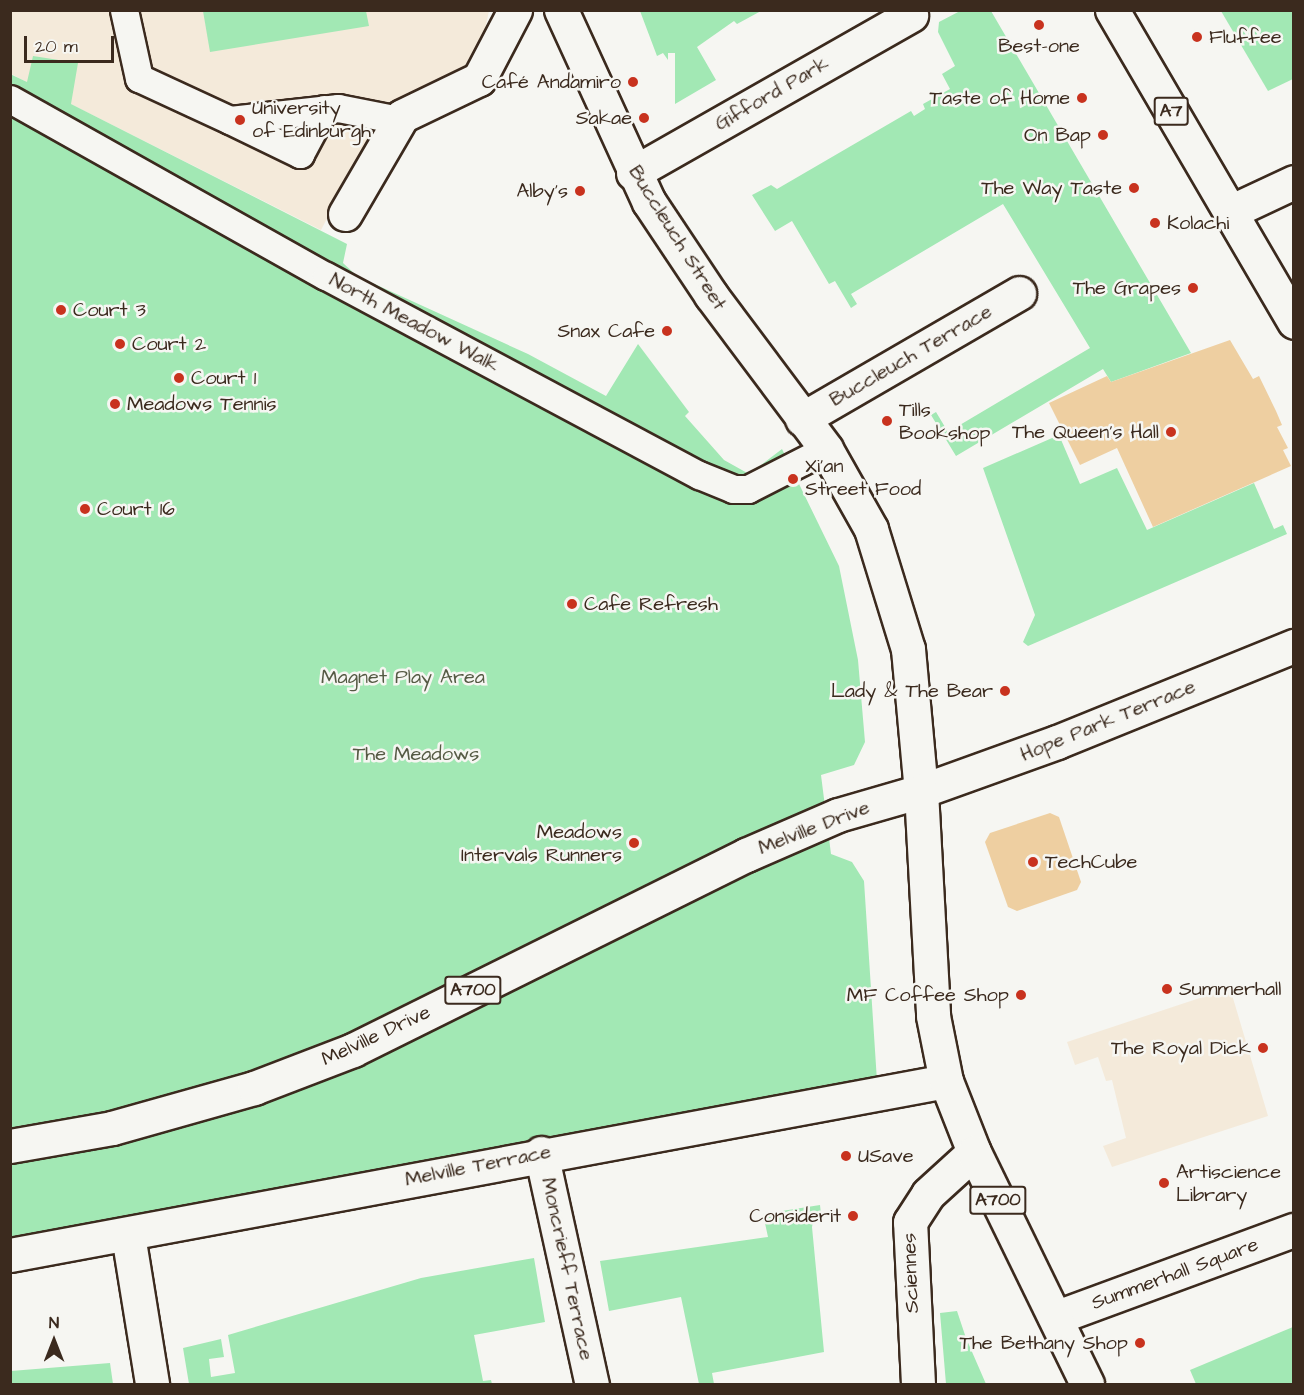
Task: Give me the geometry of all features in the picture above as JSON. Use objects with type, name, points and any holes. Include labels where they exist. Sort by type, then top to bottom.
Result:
[{"type":"street","points":[[124,10],[139,78],[300,154],[324,109]]},
{"type":"street","points":[[345,213],[399,120],[413,107],[478,80],[516,10]]},
{"type":"street","name":"Buccleuch Street","points":[[561,10],[633,173],[711,295],[826,449],[871,530],[900,615],[916,705],[921,791]]},
{"type":"street","name":"A7","points":[[1112,10],[1293,322]]},
{"type":"street","name":"Gifford Park","points":[[633,173],[911,15]]},
{"type":"street","name":"North Meadow Walk","points":[[10,99],[326,276],[708,478],[748,489],[826,449]]},
{"type":"street","points":[[230,120],[324,109],[355,109],[399,120]]},
{"type":"street","points":[[1230,212],[1293,182]]},
{"type":"street","name":"Buccleuch Terrace","points":[[802,419],[1019,293]]},
{"type":"street","name":"Hope Park Terrace","points":[[921,791],[1057,742],[1293,646]]},
{"type":"street","name":"A700","points":[[921,791],[933,1016],[946,1081],[974,1152],[1057,1317],[1087,1384]]},
{"type":"street","name":"Melville Drive","points":[[10,1146],[112,1128],[243,1091],[353,1050],[746,855],[838,815],[921,791]]},
{"type":"street","name":"Melville Terrace","points":[[10,1255],[128,1235],[541,1153],[946,1081]]},
{"type":"street","name":"Sciennes","points":[[918,1384],[910,1222],[928,1194],[974,1152]]},
{"type":"street","name":"Moncrieff Terrace","points":[[541,1153],[592,1384]]},
{"type":"street","name":"Summerhall Square","points":[[1057,1317],[1293,1230]]},
{"type":"street","points":[[128,1235],[152,1384]]},
{"type":"shaded area","name":"University of Edinburgh","points":[[10,11],[489,11],[484,34],[461,72],[387,103],[321,230],[11,74]]},
{"type":"shaded area","points":[[1230,988],[1268,1116],[1112,1167],[1103,1146],[1126,1138],[1112,1080],[1106,1081],[1098,1057],[1075,1065],[1067,1042]]},
{"type":"green space","points":[[203,11],[366,11],[369,26],[210,52]]},
{"type":"green space","points":[[640,11],[761,11],[737,24],[734,21],[697,47],[716,80],[675,104],[675,53],[668,53],[668,60],[663,53],[657,56]]},
{"type":"green space","points":[[960,11],[991,11],[1191,353],[1111,382],[1103,369],[956,456],[931,415],[936,412],[948,432],[1090,348],[1003,204],[851,294],[857,304],[851,308],[835,281],[829,284],[792,221],[775,231],[752,195],[771,185],[777,189],[911,111],[914,116],[925,109],[923,104],[950,89],[942,74],[955,66],[938,32],[939,22]]},
{"type":"green space","points":[[1221,11],[1293,11],[1293,79],[1268,91]]},
{"type":"green space","name":"The Meadows","points":[[33,56],[78,63],[71,104],[347,244],[343,263],[357,276],[528,354],[606,396],[638,344],[689,412],[685,416],[724,460],[749,474],[782,449],[839,566],[858,660],[865,742],[854,765],[821,775],[831,854],[852,862],[864,881],[877,1081],[11,1241],[10,74],[27,82]]},
{"type":"green space","points":[[1059,435],[1080,484],[1117,468],[1147,530],[1254,483],[1274,529],[1283,525],[1287,534],[1028,646],[1023,642],[1035,615],[983,468]]},
{"type":"green space","points":[[820,1205],[821,1214],[814,1217],[812,1227],[824,1352],[712,1373],[714,1384],[699,1384],[681,1297],[609,1311],[600,1261],[768,1237],[763,1214]]},
{"type":"green space","points":[[534,1258],[545,1322],[474,1335],[483,1381],[491,1380],[492,1384],[189,1384],[183,1348],[221,1339],[224,1357],[209,1359],[211,1377],[235,1373],[228,1335],[421,1278]]},
{"type":"green space","points":[[957,1311],[986,1384],[946,1384],[940,1313]]},
{"type":"green space","points":[[1293,1327],[1293,1384],[1196,1384],[1190,1370]]},
{"type":"green space","points":[[110,1363],[113,1384],[11,1384],[11,1371]]},
{"type":"building","name":"The Queen's Hall","points":[[1230,340],[1253,379],[1259,376],[1276,411],[1282,425],[1277,427],[1288,448],[1283,450],[1291,466],[1153,527],[1117,448],[1080,465],[1049,403],[1107,376],[1111,382]]},
{"type":"building","name":"TechCube","points":[[1050,813],[1059,817],[1081,882],[1077,890],[1017,911],[1008,907],[985,842],[990,833]]},
{"type":"place","name":"Best-one","points":[[1039,25]]},
{"type":"place","name":"Fluffee","points":[[1197,37]]},
{"type":"place","name":"Café Andamiro","points":[[633,82]]},
{"type":"place","name":"Taste of Home","points":[[1082,98]]},
{"type":"place","name":"Sakae","points":[[644,118]]},
{"type":"place","name":"University of Edinburgh","points":[[240,120]]},
{"type":"place","name":"On Bap","points":[[1103,135]]},
{"type":"place","name":"The Way Taste","points":[[1134,188]]},
{"type":"place","name":"Alby's","points":[[580,191]]},
{"type":"place","name":"Kolachi","points":[[1155,223]]},
{"type":"place","name":"The Grapes","points":[[1193,288]]},
{"type":"place","name":"Court 3","points":[[61,310]]},
{"type":"place","name":"Snax Cafe","points":[[667,331]]},
{"type":"place","name":"Court 2","points":[[120,344]]},
{"type":"place","name":"Court 1","points":[[179,378]]},
{"type":"place","name":"Meadows Tennis","points":[[115,404]]},
{"type":"place","name":"Tills Bookshop","points":[[887,421]]},
{"type":"place","name":"The Queen's Hall","points":[[1171,432]]},
{"type":"place","name":"Xi’an Street Food","points":[[793,479]]},
{"type":"place","name":"Court 16","points":[[85,509]]},
{"type":"place","name":"Cafe Refresh","points":[[572,604]]},
{"type":"place","name":"Lady & The Bear","points":[[1005,691]]},
{"type":"place","name":"Meadows Intervals Runners","points":[[634,843]]},
{"type":"place","name":"TechCube","points":[[1033,862]]},
{"type":"place","name":"Summerhall","points":[[1167,989]]},
{"type":"place","name":"MF Coffee Shop","points":[[1021,995]]},
{"type":"place","name":"The Royal Dick","points":[[1263,1048]]},
{"type":"place","name":"USave","points":[[846,1156]]},
{"type":"place","name":"Artiscience Library","points":[[1164,1183]]},
{"type":"place","name":"Considerit","points":[[853,1216]]},
{"type":"place","name":"The Bethany Shop","points":[[1140,1343]]},
{"type":"park label","name":"Magnet Play Area","points":[[403,677]]}]
